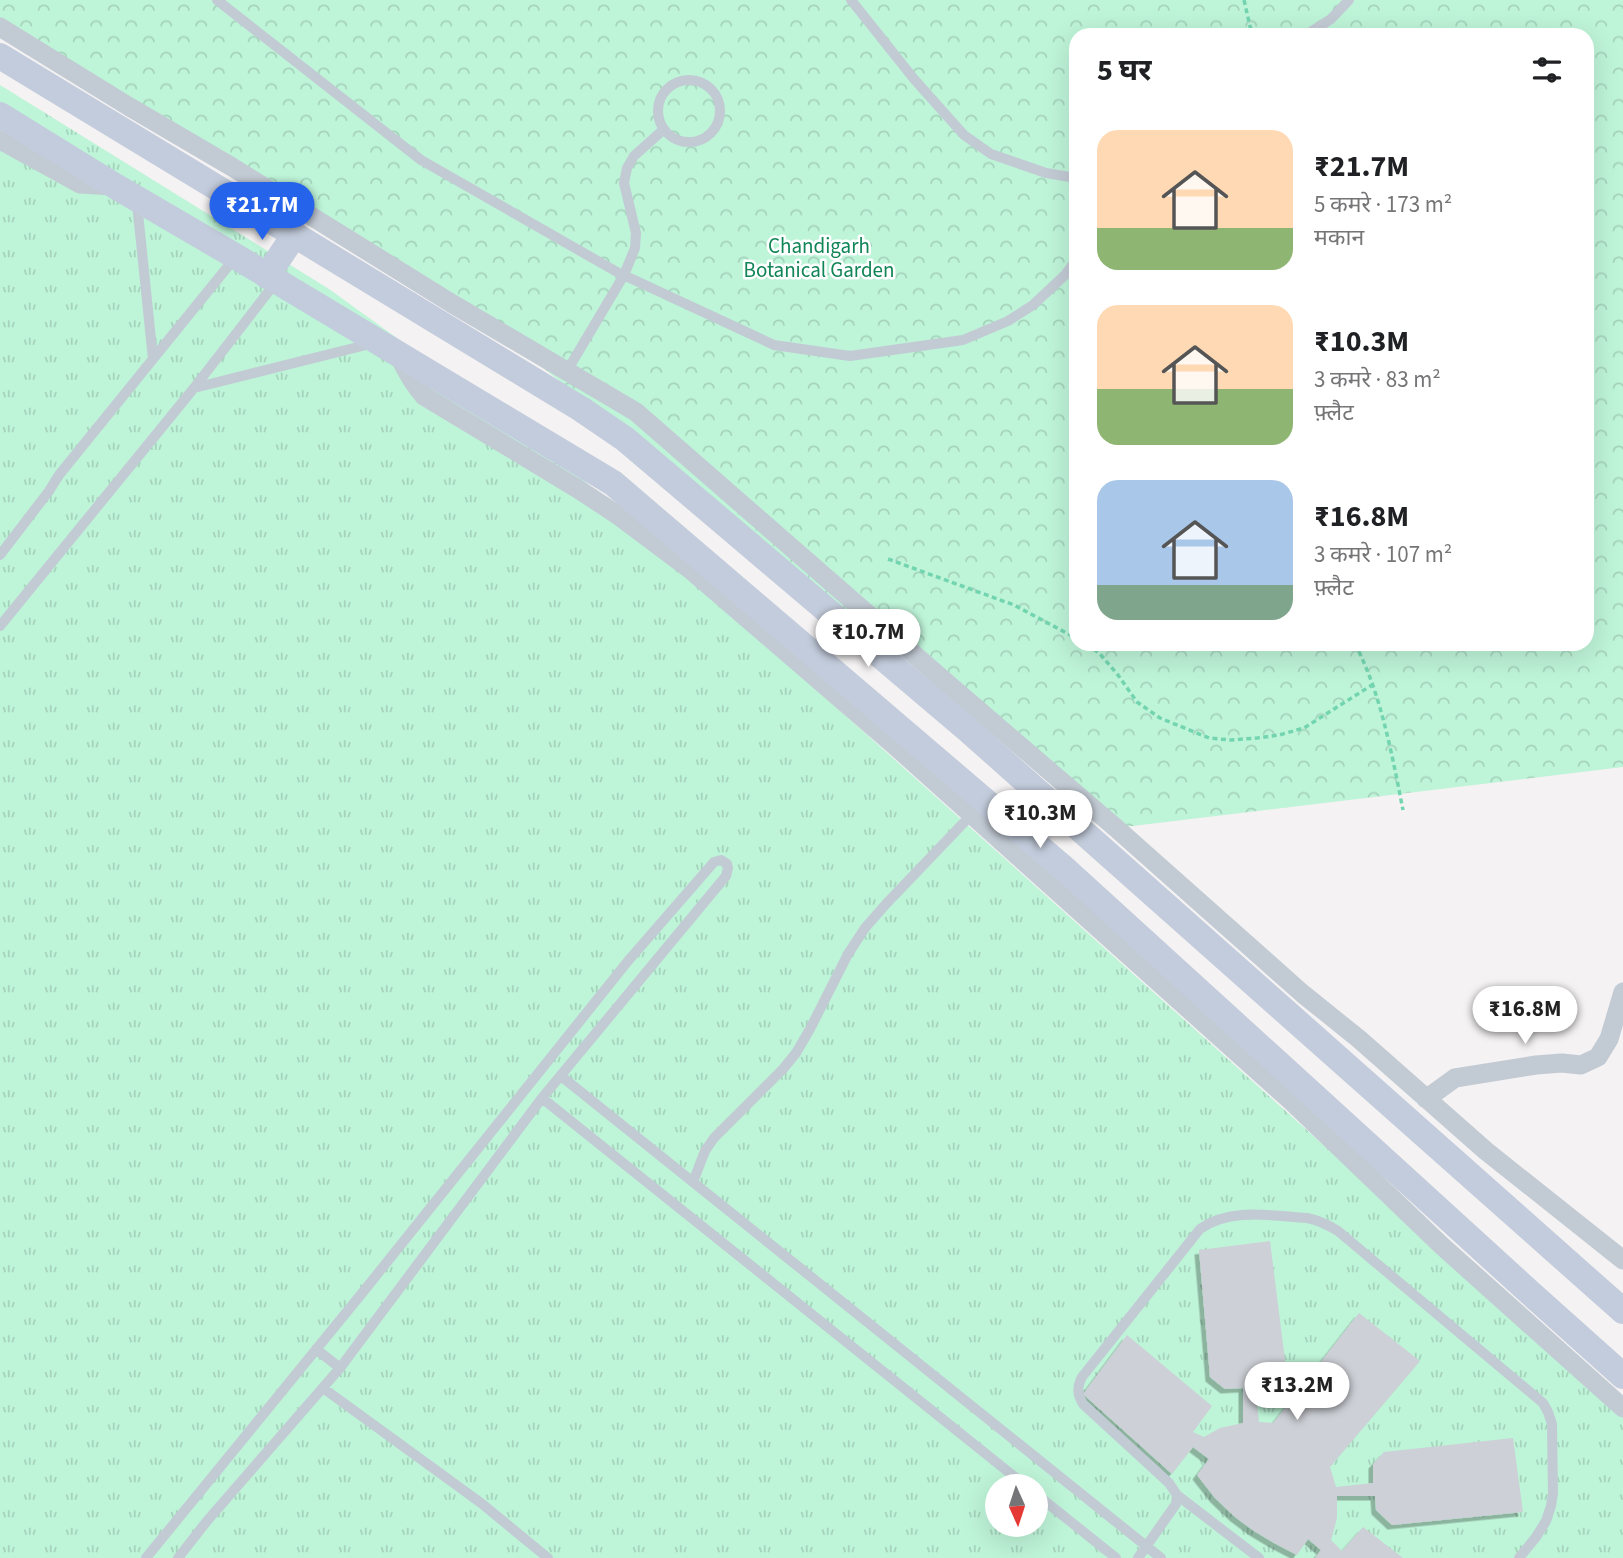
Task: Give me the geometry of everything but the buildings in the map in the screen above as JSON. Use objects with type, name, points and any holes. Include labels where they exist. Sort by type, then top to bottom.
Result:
[{"type":"main road","points":[[0,56],[581,409],[625,439],[967,729],[1623,1311]]},
{"type":"main road","points":[[0,115],[613,483],[978,808],[1067,871],[1623,1376]]},
{"type":"main road","points":[[271,278],[295,234]]},
{"type":"street","points":[[0,27],[451,303],[636,412],[1486,1151],[1623,1260]]},
{"type":"street","points":[[0,140],[80,184],[126,192]]},
{"type":"street","points":[[978,808],[1292,1101],[1441,1245],[1623,1408]]},
{"type":"street","points":[[1426,1098],[1455,1078],[1536,1065],[1581,1065],[1598,1057],[1609,1039],[1622,996]]},
{"type":"lane","points":[[217,0],[421,160],[624,275],[775,345],[850,356],[963,340],[1008,321],[1033,305],[1069,270]]},
{"type":"lane","points":[[851,0],[964,135],[991,154],[1046,173],[1069,177]]},
{"type":"lane","points":[[1317,28],[1331,19],[1349,0]]},
{"type":"lane","points":[[696,81],[706,85],[714,93],[719,102],[719,121],[707,137],[689,143],[670,137],[663,130],[657,109],[666,90],[675,83],[696,81]]},
{"type":"lane","points":[[567,371],[624,275],[635,248],[634,218],[624,183],[627,168],[634,156],[663,130]]},
{"type":"lane","points":[[126,192],[153,359]]},
{"type":"lane","points":[[0,555],[59,475],[235,257]]},
{"type":"lane","points":[[0,626],[194,388],[271,278]]},
{"type":"lane","points":[[194,388],[388,348]]},
{"type":"lane","points":[[693,1181],[705,1151],[714,1138],[783,1069],[796,1052],[848,954],[865,928],[978,808]]},
{"type":"lane","points":[[146,1558],[628,961],[714,862],[724,862],[728,868],[726,876],[542,1098],[324,1388],[207,1521],[178,1558]]},
{"type":"lane","points":[[561,1076],[1161,1558]]},
{"type":"lane","points":[[542,1098],[1011,1474]]},
{"type":"lane","points":[[1259,1558],[1177,1495],[1169,1483],[1079,1398],[1082,1377],[1200,1229],[1218,1218],[1239,1215],[1307,1217],[1338,1231],[1543,1402],[1552,1424],[1553,1493],[1546,1521],[1519,1558]]},
{"type":"lane","points":[[316,1349],[340,1368]]},
{"type":"lane","points":[[324,1388],[481,1503],[548,1558]]},
{"type":"lane","points":[[1138,1558],[1176,1504],[1177,1495]]},
{"type":"lane","points":[[1048,1504],[1116,1558]]},
{"type":"path","points":[[1244,0],[1250,28]]},
{"type":"path","points":[[888,559],[1014,605],[1069,634]]},
{"type":"path","points":[[1096,651],[1137,702],[1160,718],[1209,737],[1230,740],[1279,735],[1304,728],[1372,685]]},
{"type":"path","points":[[1359,651],[1378,702],[1403,810]]},
{"type":"green space","name":"Chandigarh Botanical Garden","points":[[0,0],[1623,0],[1623,767],[1116,828],[496,330],[0,23]]},
{"type":"green space","points":[[0,85],[329,289],[541,442],[1623,1414],[1623,1558],[0,1558]]}]
